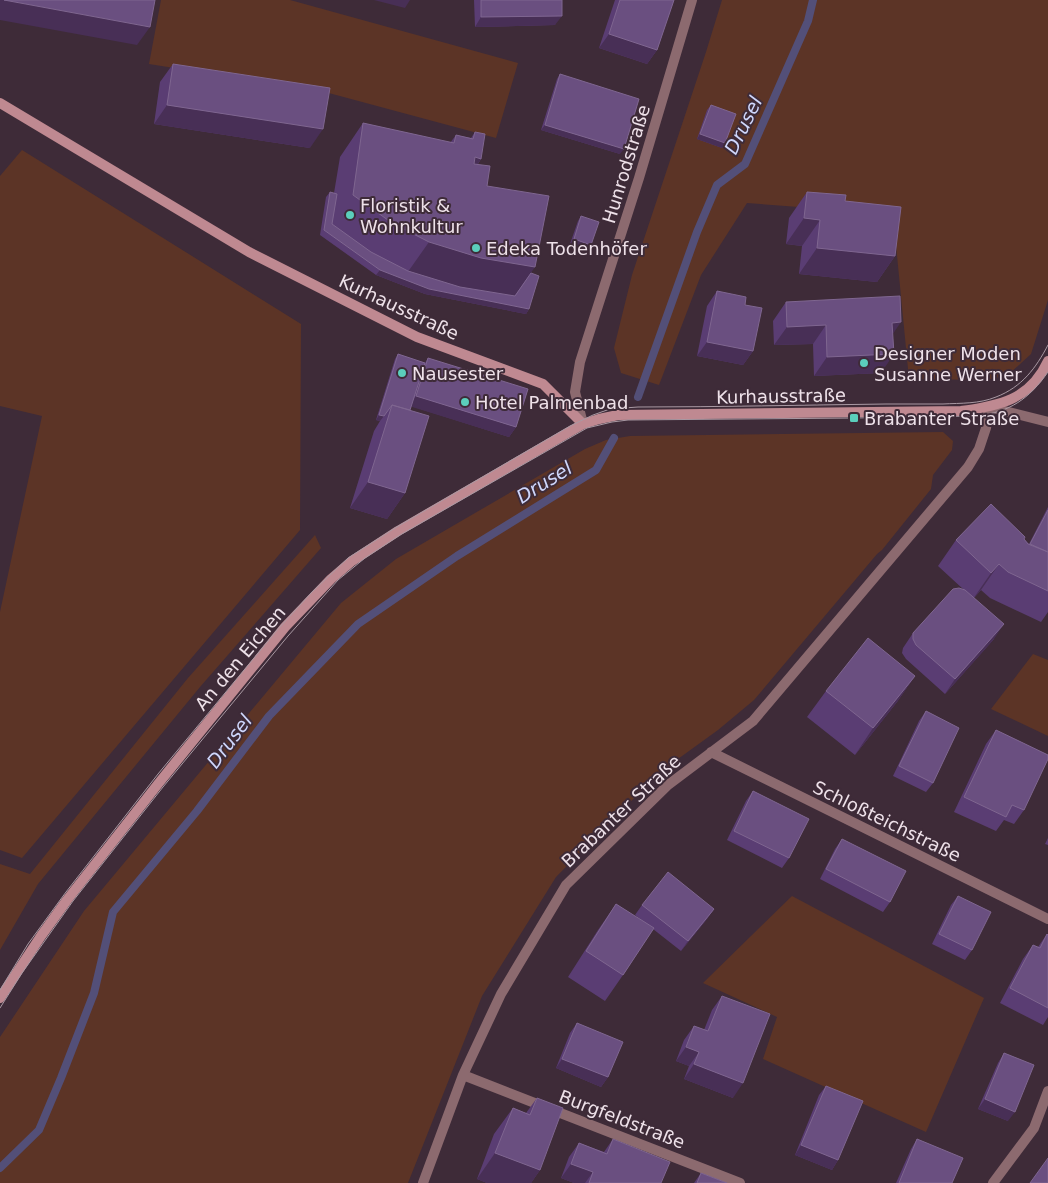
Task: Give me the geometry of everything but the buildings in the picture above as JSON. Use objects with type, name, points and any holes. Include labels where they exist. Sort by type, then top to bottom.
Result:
[{"type":"street","name":"Hunrodstraße","points":[[584,424],[575,392],[580,362],[639,178],[692,0]]},
{"type":"street","name":"Kurhausstraße","points":[[0,103],[249,252],[417,337],[543,384],[584,424],[599,418],[618,414],[961,411],[989,407],[1048,422]]},
{"type":"street","points":[[989,407],[1013,400],[1030,386],[1045,368],[1048,361]]},
{"type":"street","name":"Brabanter Straße","points":[[423,1183],[464,1075],[501,994],[566,884],[668,785],[753,721],[968,467],[979,449],[986,428],[989,407]]},
{"type":"street","name":"An den Eichen","points":[[0,998],[36,942],[152,792],[285,628],[331,579],[352,561],[398,530],[584,424]]},
{"type":"street","name":"Schloßteichstraße","points":[[711,752],[1048,919]]},
{"type":"street","name":"Burgfeldstraße","points":[[464,1075],[740,1183]]},
{"type":"street","points":[[992,1183],[1034,1128],[1048,1092]]},
{"type":"shaded area","points":[[161,0],[290,0],[518,63],[496,138],[325,92],[149,64]]},
{"type":"shaded area","points":[[722,0],[1048,0],[1048,300],[1031,354],[1008,375],[987,380],[909,379],[893,214],[747,203],[701,275],[659,385],[621,373],[614,348],[632,275]]},
{"type":"shaded area","points":[[22,150],[301,324],[300,530],[22,858],[0,850],[0,612],[42,416],[0,406],[0,176]]},
{"type":"shaded area","points":[[943,432],[953,441],[952,450],[933,475],[931,489],[882,550],[754,700],[718,730],[660,772],[556,877],[482,996],[408,1183],[0,1183],[0,1037],[84,911],[341,603],[396,559],[585,449],[606,440],[630,436]]},
{"type":"shaded area","points":[[315,535],[321,548],[200,687],[38,884],[0,950],[0,864],[30,874],[188,678]]},
{"type":"shaded area","points":[[1033,654],[1048,660],[1048,736],[991,709]]},
{"type":"shaded area","points":[[792,896],[984,998],[926,1132],[763,1059],[777,1017],[703,983]]},
{"type":"waterway","name":"Drusel","points":[[638,397],[697,232],[717,185],[745,164],[808,21],[813,0]]},
{"type":"waterway","name":"Drusel","points":[[0,1168],[39,1130],[94,993],[113,912],[197,811],[269,716],[358,624],[457,556],[596,470],[614,438]]},
{"type":"tram line","points":[[0,990],[28,944],[66,892],[158,774],[278,629],[312,592],[348,558],[395,528],[570,426],[610,409],[977,402],[1005,393],[1021,382],[1033,369],[1048,345]]},
{"type":"tram line","points":[[0,1008],[22,973],[73,901],[163,787],[288,636],[338,580],[365,558],[400,535],[587,428],[628,420],[977,416],[999,411],[1018,403],[1034,390],[1048,372]]},
{"type":"place","name":"Floristik & Wohnkultur","points":[[350,215]]},
{"type":"place","name":"Edeka Todenhöfer","points":[[476,248]]},
{"type":"place","name":"Designer Moden Susanne Werner","points":[[864,363]]},
{"type":"place","name":"Nausester","points":[[402,373]]},
{"type":"place","name":"Hotel Palmenbad","points":[[465,402]]},
{"type":"place","name":"Brabanter Straße","points":[[854,418]]}]
